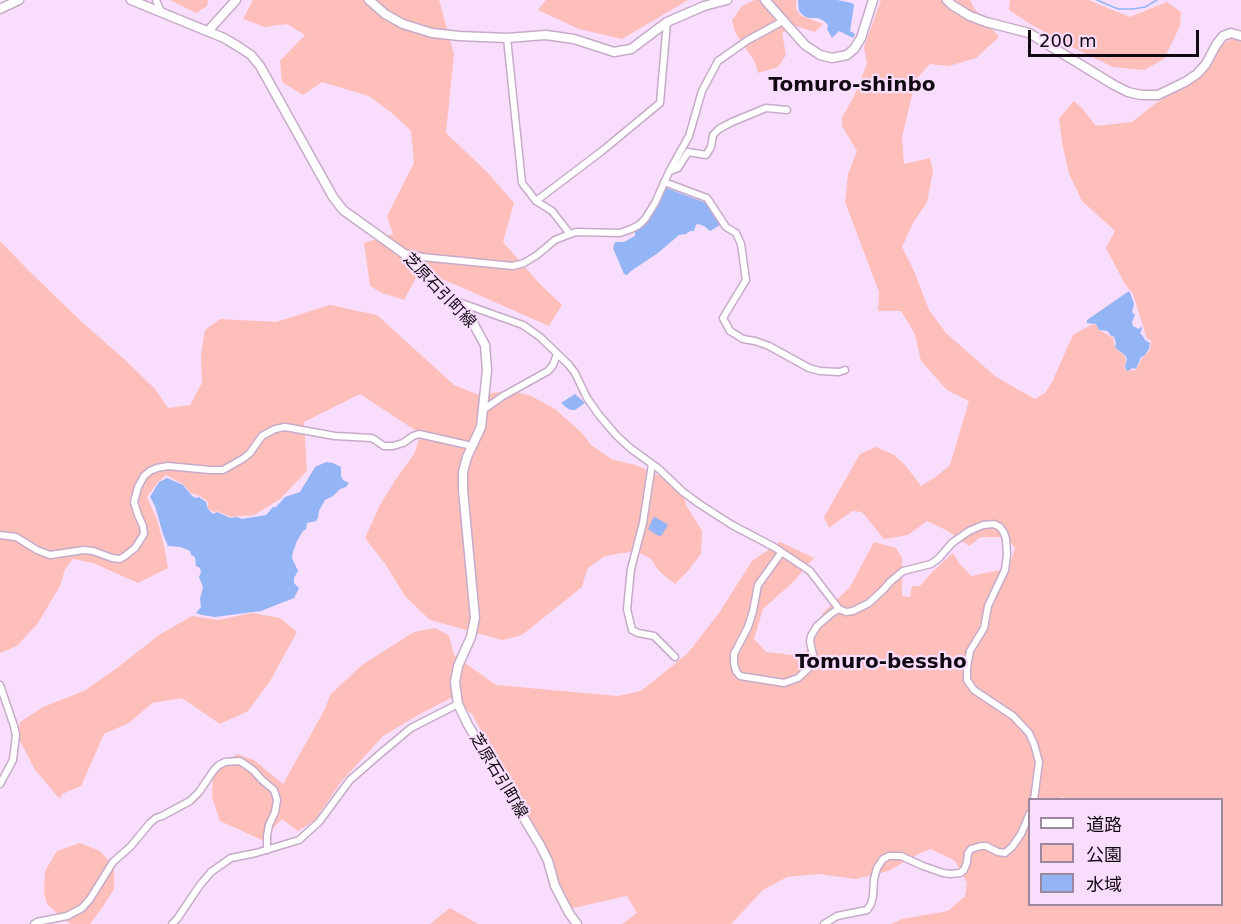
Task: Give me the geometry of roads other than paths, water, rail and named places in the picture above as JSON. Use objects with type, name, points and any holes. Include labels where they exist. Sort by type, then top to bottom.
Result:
[{"type":"main road","points":[[0,9],[19,0]]},
{"type":"main road","name":"芝原石引町線","points":[[131,0],[208,31],[251,55],[260,66],[333,197],[343,210],[403,253],[473,323],[484,345],[487,370],[481,427],[467,457],[463,472],[475,618],[471,637],[458,666],[455,682],[458,704],[468,725],[544,853],[555,886],[577,924]]},
{"type":"main road","points":[[208,31],[236,0]]},
{"type":"main road","points":[[369,0],[385,14],[403,24],[432,33],[507,38],[546,35],[574,39],[614,52],[631,49],[667,22],[704,6],[727,0]]},
{"type":"main road","points":[[765,0],[805,45],[820,55],[832,58],[847,56],[854,49],[861,38],[873,0]]},
{"type":"main road","points":[[947,0],[952,5],[986,22],[1029,33],[1114,85],[1141,95],[1158,95],[1185,82],[1206,64],[1223,36],[1231,33],[1241,36]]},
{"type":"street","points":[[156,0],[161,12]]},
{"type":"street","points":[[403,253],[513,266],[524,263],[555,240],[570,234],[620,233],[631,230],[645,219],[655,203],[689,136],[702,91],[718,61],[748,39],[783,21]]},
{"type":"street","points":[[536,201],[660,103],[667,22]]},
{"type":"street","points":[[507,38],[522,183],[536,201],[552,211],[570,234]]},
{"type":"street","points":[[669,172],[678,168],[688,152],[706,155],[711,147],[713,135],[718,129],[766,108],[787,110]]},
{"type":"street","points":[[664,182],[706,198],[726,227],[736,233],[741,244],[746,280],[723,318],[730,331],[743,339],[769,346],[808,368],[820,371],[844,370]]},
{"type":"street","points":[[452,300],[523,325],[540,337],[575,373],[587,398],[599,415],[630,448],[698,503],[810,571],[839,609],[846,612],[869,603],[903,571],[931,564],[952,543],[969,531],[983,525],[994,524],[1000,527],[1004,533],[1007,555],[1005,570],[988,606],[984,628],[970,651],[967,680],[971,688],[1013,716],[1029,733],[1038,762],[1034,798]]},
{"type":"street","points":[[483,410],[548,371],[557,354]]},
{"type":"street","points":[[0,535],[16,537],[50,555],[84,550],[120,559],[135,548],[144,534],[134,502],[144,476],[157,468],[168,466],[223,470],[244,458],[262,436],[274,429],[285,427],[335,436],[372,438],[384,446],[403,443],[419,434],[472,446]]},
{"type":"street","points":[[652,464],[643,523],[632,569],[627,609],[632,630],[654,636],[675,657]]},
{"type":"street","points":[[781,553],[758,585],[748,627],[734,654],[736,671],[740,676],[784,683],[798,678],[809,668],[814,659],[811,636],[817,626],[839,609]]},
{"type":"street","points":[[0,686],[16,735],[13,760],[0,784]]},
{"type":"street","points":[[172,924],[211,872],[231,858],[299,840],[320,822],[350,780],[381,753],[411,728],[458,704]]},
{"type":"street","points":[[34,924],[67,916],[82,908],[113,862],[131,846],[150,823],[190,801],[214,770],[225,762],[240,761],[274,790],[277,800],[269,825],[267,850]]},
{"type":"street","points":[[824,924],[837,916],[867,910],[873,896],[877,868],[883,859],[889,856],[901,856],[923,867],[943,873],[960,873],[964,870],[971,849],[986,846],[1005,853],[1021,834],[1028,816]]},
{"type":"water","points":[[798,0],[837,0],[852,3],[854,5],[850,31],[855,34],[853,38],[839,31],[832,38],[827,29],[828,25],[824,21],[804,16],[799,11]]},
{"type":"water","points":[[664,187],[706,203],[720,225],[710,231],[704,226],[696,225],[694,231],[679,235],[627,275],[624,274],[613,248],[615,242],[624,242],[635,236],[635,232],[645,224],[657,207]]},
{"type":"water","points":[[1129,291],[1134,304],[1133,326],[1139,329],[1141,326],[1140,333],[1150,343],[1149,349],[1141,357],[1137,367],[1128,371],[1125,366],[1127,359],[1115,348],[1114,337],[1108,331],[1099,330],[1096,324],[1087,323],[1087,320]]},
{"type":"water","points":[[575,394],[585,403],[575,410],[561,403]]},
{"type":"water","points":[[326,462],[341,467],[343,480],[349,483],[325,500],[316,521],[307,523],[306,529],[297,541],[292,558],[298,571],[294,583],[299,588],[294,598],[261,611],[215,617],[196,613],[201,607],[203,587],[199,577],[200,568],[196,566],[195,557],[190,551],[181,547],[168,546],[150,497],[159,482],[167,478],[183,485],[192,496],[199,497],[206,502],[213,514],[217,512],[230,518],[242,519],[266,515],[285,497],[300,492],[315,467]]},
{"type":"water","points":[[655,517],[668,525],[661,536],[648,529]]},
{"type":"waterway","points":[[1097,0],[1118,9],[1145,7],[1157,0]]},
{"type":"district","name":"Tomuro-shinbo","points":[[852,86]]},
{"type":"district","name":"Tomuro-bessho","points":[[881,663]]}]
